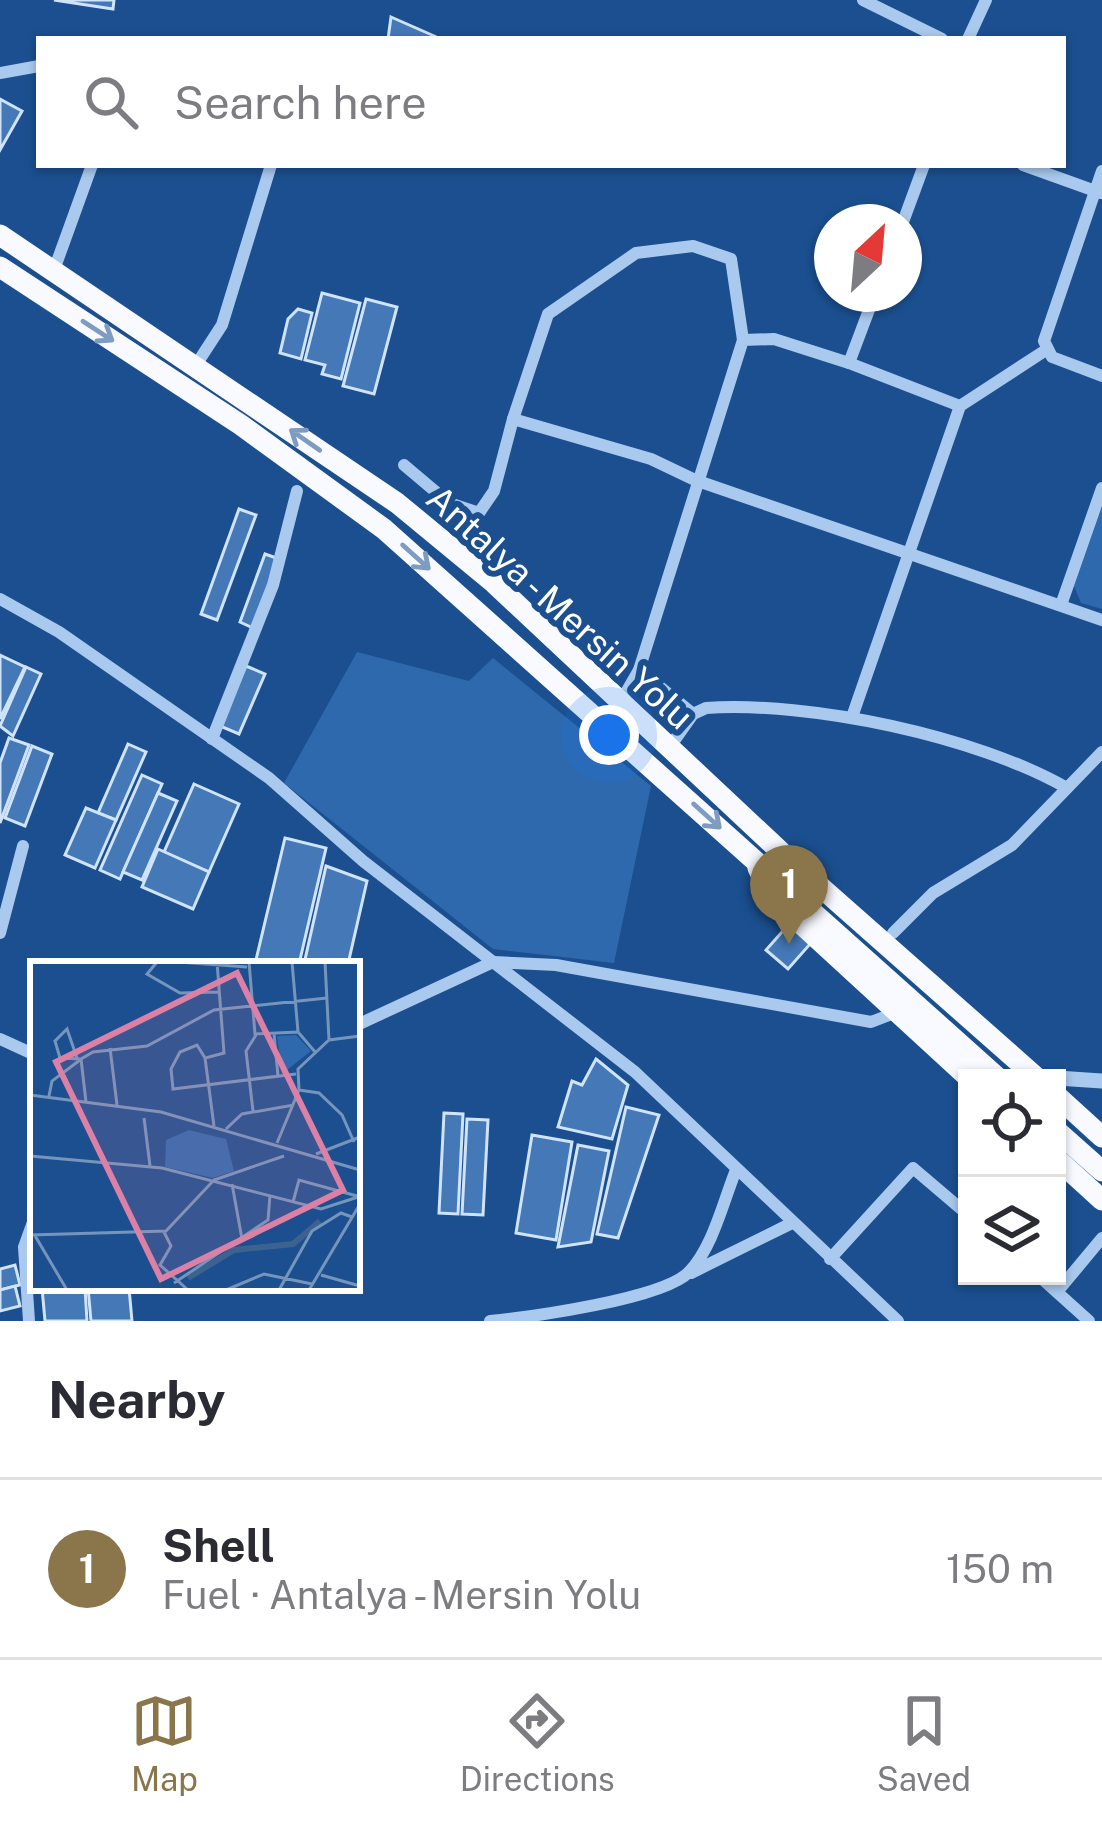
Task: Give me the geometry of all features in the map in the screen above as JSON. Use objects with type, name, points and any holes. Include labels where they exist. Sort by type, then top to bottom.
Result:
[{"type":"highway","name":"Antalya - Mersin Yolu","points":[[0,235],[397,503],[494,584],[781,852],[1027,1069]]},
{"type":"highway","name":"Antalya - Mersin Yolu","points":[[0,267],[241,425],[384,529],[753,857],[899,1002],[986,1069]]},
{"type":"highway","points":[[781,852],[893,933],[1047,1069]]},
{"type":"highway","points":[[899,1002],[961,1069]]},
{"type":"highway","points":[[1066,1086],[1102,1119]]},
{"type":"highway","points":[[1066,1104],[1102,1137]]},
{"type":"highway","points":[[1066,1139],[1102,1171]]},
{"type":"highway","points":[[1066,1167],[1102,1200]]},
{"type":"street","points":[[863,0],[936,36]]},
{"type":"street","points":[[969,36],[986,0]]},
{"type":"street","points":[[0,73],[36,67]]},
{"type":"street","points":[[54,270],[91,168]]},
{"type":"street","points":[[196,365],[222,325],[271,168]]},
{"type":"street","points":[[910,204],[923,168]]},
{"type":"street","points":[[1031,168],[1098,192]]},
{"type":"street","points":[[1046,350],[1046,331],[1102,171]]},
{"type":"street","points":[[404,465],[449,503],[479,513],[494,491],[548,314],[636,253],[693,246],[731,259],[743,340],[695,480],[639,670],[620,703]]},
{"type":"street","points":[[849,363],[868,312]]},
{"type":"street","points":[[743,340],[774,339],[960,406]]},
{"type":"street","points":[[1046,350],[1102,376]]},
{"type":"street","points":[[853,718],[960,406],[1046,350]]},
{"type":"street","points":[[513,418],[651,459],[695,480],[1102,620]]},
{"type":"street","points":[[1060,605],[1102,488]]},
{"type":"street","points":[[212,739],[273,585],[297,491]]},
{"type":"street","points":[[0,599],[59,632],[269,778],[363,861],[635,1072],[898,1321]]},
{"type":"street","points":[[639,670],[693,714]]},
{"type":"street","points":[[669,748],[693,714],[706,708],[771,705],[853,718],[998,757],[1067,788]]},
{"type":"street","points":[[893,933],[933,893],[1012,845],[1102,752]]},
{"type":"street","points":[[0,933],[23,846]]},
{"type":"street","points":[[360,1024],[493,962],[556,964],[871,1022],[899,1002]]},
{"type":"street","points":[[0,1039],[30,1053]]},
{"type":"street","points":[[1066,1079],[1102,1081]]},
{"type":"street","points":[[830,1259],[913,1168],[958,1206]]},
{"type":"street","points":[[688,1274],[704,1249],[736,1170]]},
{"type":"street","points":[[490,1321],[611,1300],[688,1274],[793,1223]]},
{"type":"street","points":[[29,1321],[24,1247],[30,1230]]},
{"type":"street","points":[[1057,1292],[1102,1238]]},
{"type":"street","points":[[1049,1285],[1089,1321]]},
{"type":"shaded area","points":[[1102,507],[1102,609],[1081,603],[1074,586]]},
{"type":"shaded area","points":[[357,652],[469,681],[493,658],[651,786],[614,963],[493,949],[284,783]]},
{"type":"building","points":[[54,0],[114,0],[113,9]]},
{"type":"building","points":[[391,17],[434,36],[388,36]]},
{"type":"building","points":[[0,99],[22,111],[0,150]]},
{"type":"building","points":[[322,293],[360,303],[341,379],[322,374],[325,365],[305,360]]},
{"type":"building","points":[[366,299],[397,307],[374,394],[343,386]]},
{"type":"building","points":[[298,309],[312,313],[301,359],[280,353],[288,319]]},
{"type":"building","points":[[239,509],[256,515],[217,620],[201,614]]},
{"type":"building","points":[[265,554],[279,559],[253,628],[240,622]]},
{"type":"building","points":[[0,655],[25,667],[0,719]]},
{"type":"building","points":[[246,666],[265,674],[239,734],[220,726]]},
{"type":"building","points":[[26,667],[41,674],[13,736],[0,726]]},
{"type":"building","points":[[9,738],[29,745],[0,823],[0,763]]},
{"type":"building","points":[[128,744],[146,752],[116,820],[98,813]]},
{"type":"building","points":[[32,746],[52,754],[25,826],[5,818]]},
{"type":"building","points":[[142,775],[162,784],[120,879],[100,870]]},
{"type":"building","points":[[194,784],[239,804],[209,872],[164,852]]},
{"type":"building","points":[[158,793],[177,801],[142,880],[123,872]]},
{"type":"building","points":[[86,808],[116,820],[95,868],[65,855]]},
{"type":"building","points":[[285,838],[326,848],[300,961],[256,961]]},
{"type":"building","points":[[158,849],[209,872],[193,909],[142,887]]},
{"type":"building","points":[[326,866],[367,881],[349,961],[305,961]]},
{"type":"building","points":[[789,924],[811,943],[788,969],[766,950]]},
{"type":"building","points":[[596,1059],[628,1085],[612,1139],[558,1127],[572,1081],[582,1085]]},
{"type":"building","points":[[626,1107],[659,1115],[618,1238],[597,1234]]},
{"type":"building","points":[[444,1113],[463,1114],[458,1214],[439,1213]]},
{"type":"building","points":[[467,1119],[488,1120],[483,1215],[462,1214]]},
{"type":"building","points":[[532,1135],[572,1142],[556,1240],[516,1233]]},
{"type":"building","points":[[578,1145],[609,1151],[591,1242],[558,1247]]},
{"type":"building","points":[[15,1265],[20,1285],[0,1290],[0,1269]]},
{"type":"building","points":[[15,1286],[20,1306],[0,1311],[0,1290]]},
{"type":"building","points":[[42,1291],[85,1291],[87,1321],[45,1321]]},
{"type":"building","points":[[88,1291],[129,1291],[132,1321],[91,1321]]},
{"type":"place","name":"Shell","points":[[789,944]]}]
